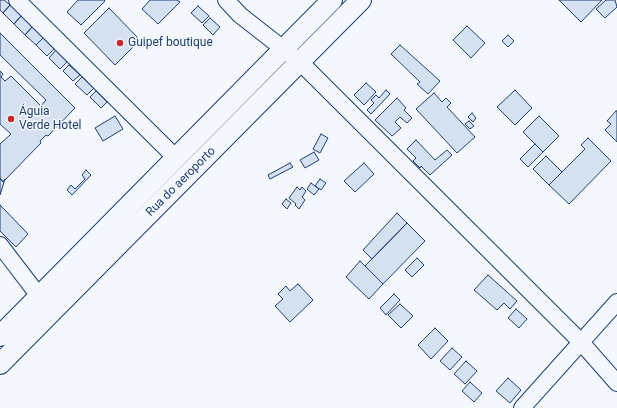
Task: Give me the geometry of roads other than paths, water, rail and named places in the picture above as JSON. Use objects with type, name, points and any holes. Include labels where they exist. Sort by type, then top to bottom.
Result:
[{"type":"main road","name":"Rua do aeroporto","points":[[0,336],[332,0]]},
{"type":"main road","name":"Rua do aeroporto","points":[[0,364],[361,0]]},
{"type":"street","points":[[17,0],[176,158]]},
{"type":"street","points":[[226,0],[240,15],[300,62],[580,341],[617,383]]},
{"type":"street","points":[[0,245],[39,296]]},
{"type":"street","points":[[522,408],[580,341],[617,302]]},
{"type":"place","name":"Guipef boutique","points":[[120,43]]},
{"type":"place","name":"Águia Verde Hotel","points":[[11,119]]}]
